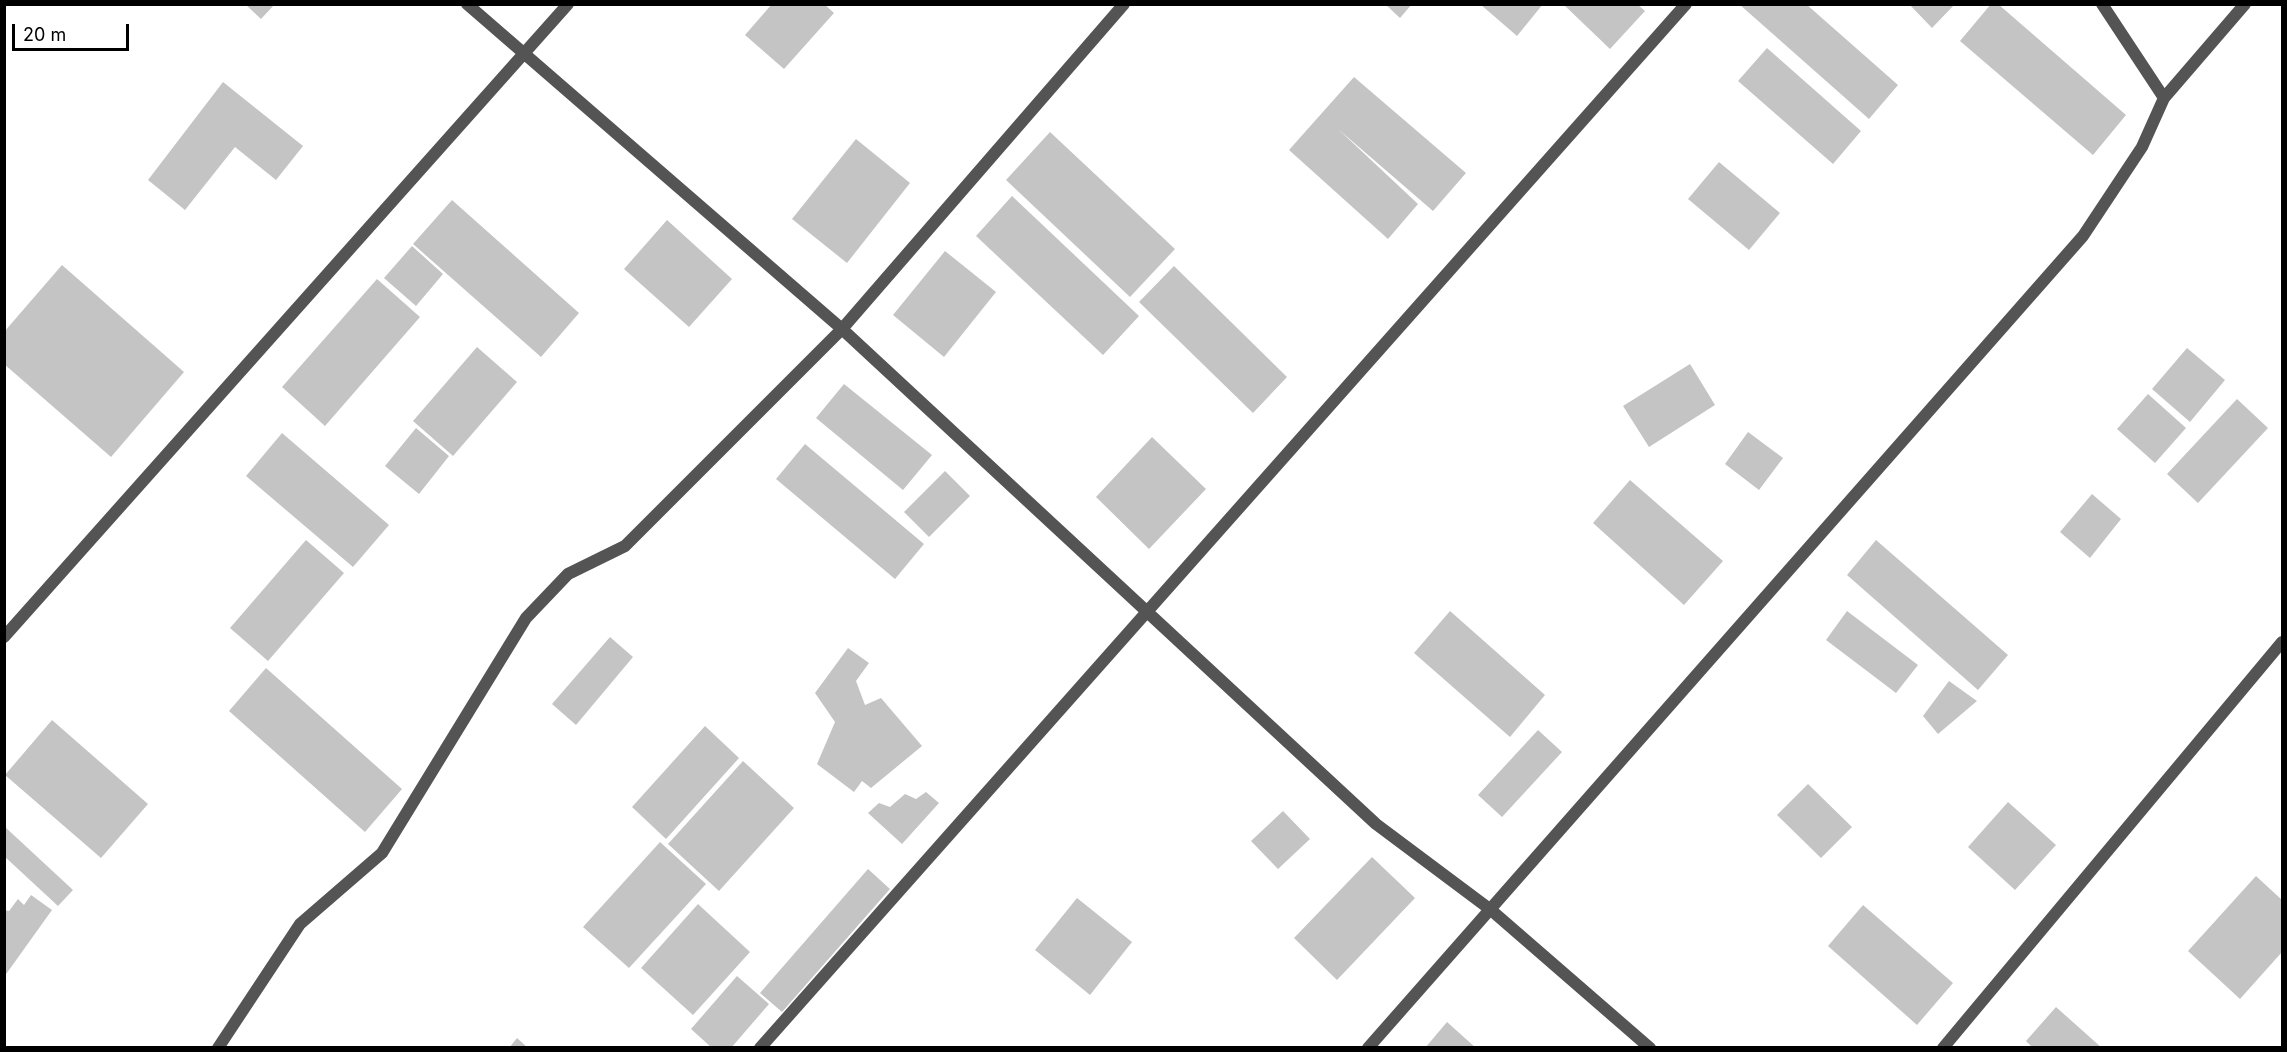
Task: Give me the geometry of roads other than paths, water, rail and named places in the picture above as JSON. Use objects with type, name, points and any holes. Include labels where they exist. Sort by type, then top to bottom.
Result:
[{"type":"street","points":[[467,4],[842,329],[1376,824],[1491,910],[1650,1047]]},
{"type":"street","points":[[4,638],[526,54],[568,4]]},
{"type":"street","points":[[218,1047],[300,924],[382,853],[526,618],[568,574],[625,546],[842,329],[1124,4]]},
{"type":"street","points":[[760,1047],[1686,4]]},
{"type":"street","points":[[2102,4],[2164,98]]},
{"type":"street","points":[[1368,1047],[2083,236],[2142,147],[2164,98],[2245,4]]},
{"type":"street","points":[[1943,1047],[2283,642]]}]
